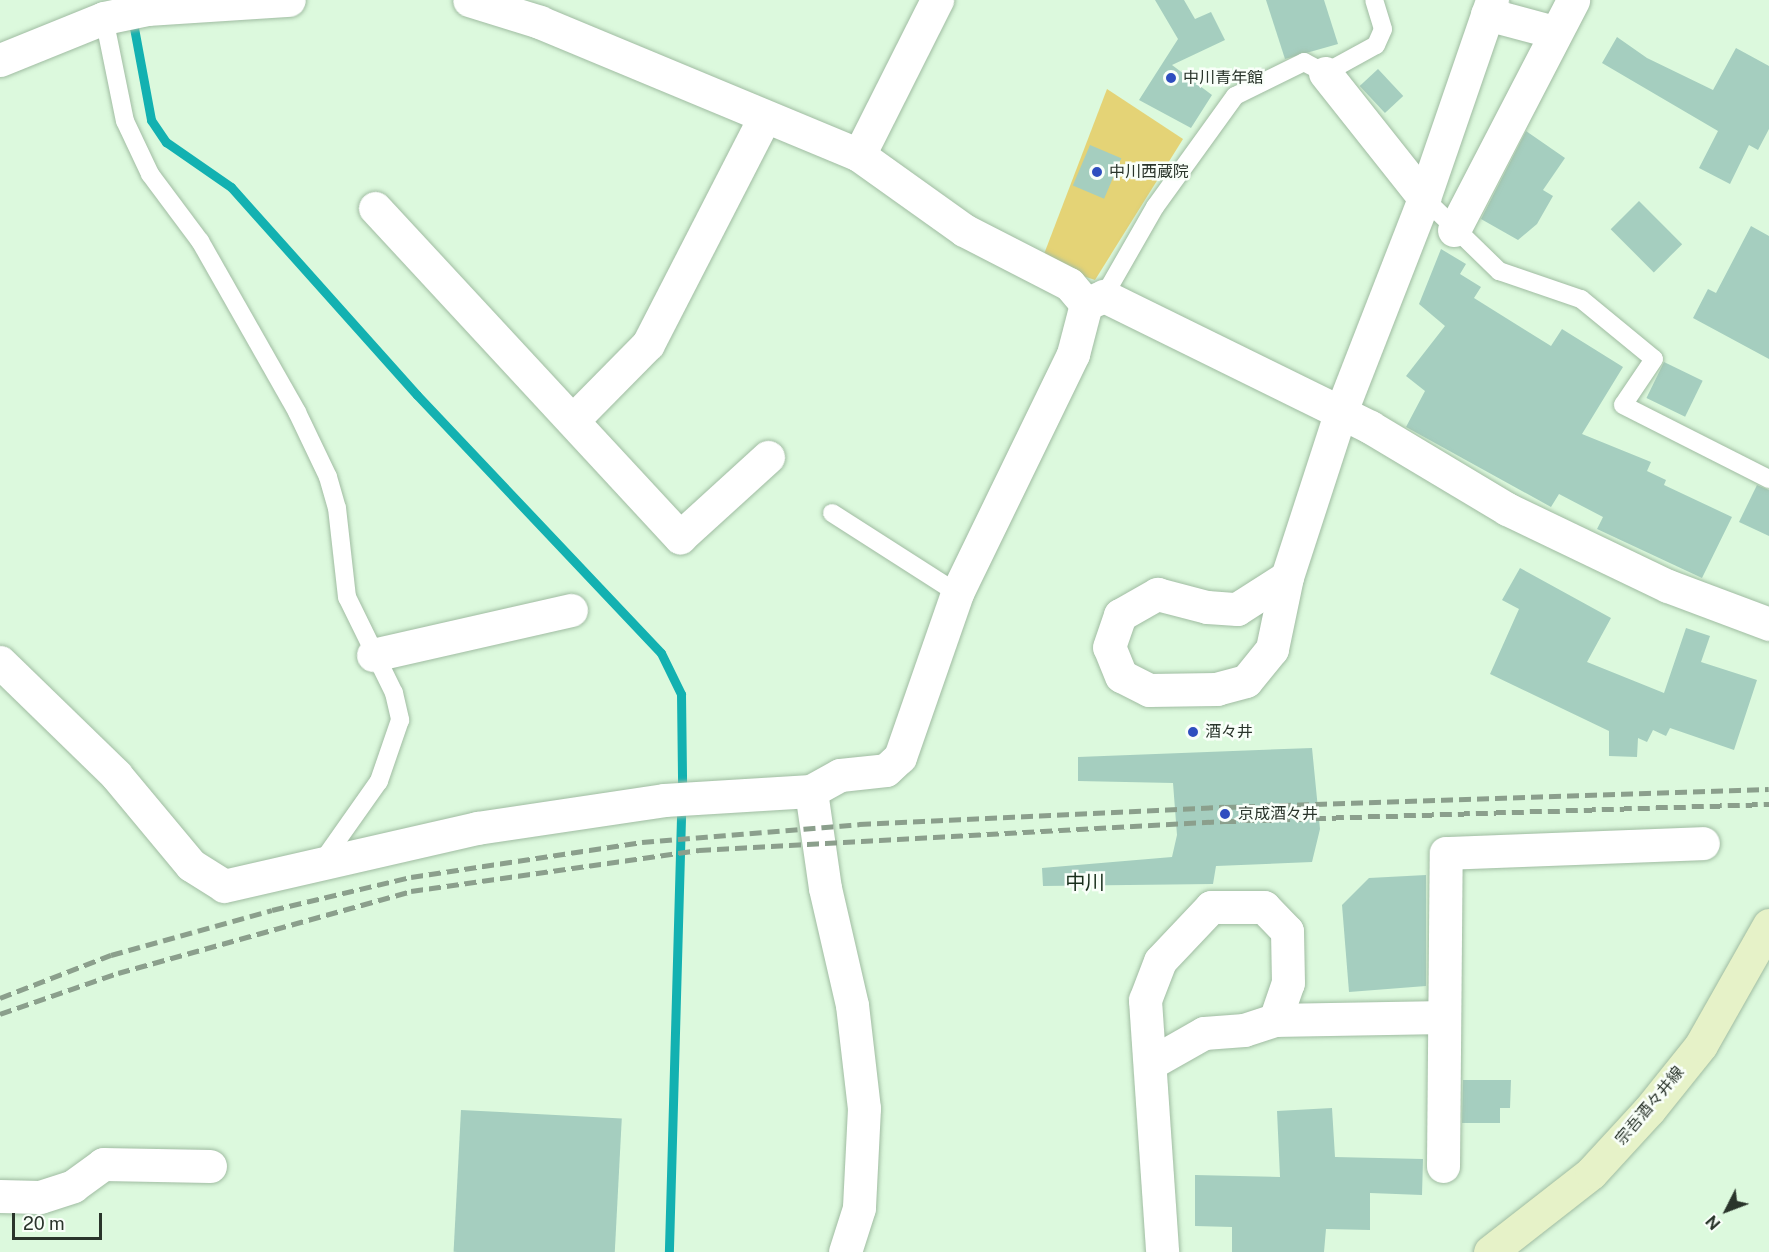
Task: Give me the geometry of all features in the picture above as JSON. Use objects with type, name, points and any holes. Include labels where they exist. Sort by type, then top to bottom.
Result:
[{"type":"main road","name":"宗吾酒々井線","points":[[1491,1252],[1591,1173],[1649,1110],[1701,1045],[1769,925]]},
{"type":"street","points":[[0,60],[104,18],[148,9],[289,0]]},
{"type":"street","points":[[469,0],[540,22],[764,118],[859,155],[964,230],[1070,284],[1095,300],[1370,427],[1507,509],[1668,586],[1769,624]]},
{"type":"street","points":[[859,155],[937,0]]},
{"type":"street","points":[[1454,230],[1554,32],[1573,0]]},
{"type":"street","points":[[1287,577],[1237,609],[1207,607],[1157,594],[1120,615],[1109,647],[1121,676],[1149,690],[1217,689],[1246,681],[1272,649],[1287,577],[1340,414],[1424,198],[1489,7],[1554,32]]},
{"type":"street","points":[[1325,73],[1424,198]]},
{"type":"street","points":[[574,419],[648,344],[764,118]]},
{"type":"street","points":[[375,208],[574,419],[680,537],[768,457]]},
{"type":"street","points":[[0,662],[116,775],[191,865],[224,885],[324,859],[477,828],[664,800],[811,791],[840,775],[886,770],[900,757],[957,593],[1073,354],[1095,300]]},
{"type":"street","points":[[373,655],[571,610]]},
{"type":"street","points":[[811,791],[825,888],[852,1005],[864,1108],[859,1208],[845,1252]]},
{"type":"street","points":[[1443,1166],[1446,853],[1703,843]]},
{"type":"street","points":[[1162,1252],[1145,1000],[1160,961],[1211,907],[1264,907],[1287,931],[1288,983],[1275,1020]]},
{"type":"street","points":[[1151,1063],[1204,1033],[1244,1030],[1275,1020],[1443,1017]]},
{"type":"street","points":[[0,1196],[40,1197],[73,1186],[103,1164],[210,1166]]},
{"type":"lane","points":[[1095,300],[1155,207],[1235,96],[1304,62],[1325,73],[1376,45],[1383,29],[1374,0]]},
{"type":"lane","points":[[104,18],[125,121],[150,174],[200,241],[297,412],[328,477],[337,508],[347,597],[373,655],[394,693],[400,720],[378,781],[324,859]]},
{"type":"lane","points":[[1424,198],[1454,230],[1499,271],[1600,310],[1654,359],[1623,405],[1769,479]]},
{"type":"lane","points":[[832,513],[957,593]]},
{"type":"shaded area","points":[[1107,89],[1183,139],[1095,280],[1041,262]]},
{"type":"building","points":[[1155,0],[1184,0],[1195,19],[1211,12],[1225,40],[1172,65],[1212,95],[1191,128],[1139,100],[1178,39]]},
{"type":"building","points":[[1266,0],[1324,0],[1338,44],[1285,59]]},
{"type":"building","points":[[1617,37],[1647,58],[1713,90],[1736,48],[1769,66],[1769,129],[1758,150],[1749,145],[1730,184],[1699,168],[1718,131],[1602,63]]},
{"type":"building","points":[[1378,69],[1403,96],[1385,113],[1360,86]]},
{"type":"building","points":[[1526,131],[1565,158],[1543,190],[1553,196],[1537,224],[1518,240],[1481,219]]},
{"type":"building","name":"中川西蔵院","points":[[1090,145],[1121,158],[1104,199],[1073,186]]},
{"type":"building","points":[[1639,201],[1682,244],[1654,272],[1611,229]]},
{"type":"building","points":[[1751,226],[1769,236],[1769,359],[1693,318],[1708,289],[1716,293]]},
{"type":"building","points":[[1441,249],[1466,264],[1460,274],[1481,287],[1474,298],[1551,346],[1562,329],[1623,367],[1582,434],[1651,462],[1647,471],[1666,480],[1664,485],[1732,517],[1702,578],[1597,529],[1603,517],[1559,494],[1551,507],[1406,427],[1425,391],[1406,376],[1445,326],[1419,304]]},
{"type":"building","points":[[1664,362],[1703,381],[1685,417],[1646,398]]},
{"type":"building","points":[[1757,485],[1769,490],[1769,536],[1739,522]]},
{"type":"building","points":[[1520,568],[1611,618],[1587,662],[1664,693],[1686,628],[1710,636],[1701,662],[1757,680],[1734,750],[1670,728],[1666,736],[1653,730],[1647,742],[1638,738],[1637,757],[1609,756],[1609,731],[1490,674],[1519,609],[1502,600]]},
{"type":"building","points":[[1312,748],[1320,829],[1312,862],[1216,866],[1213,884],[1043,886],[1042,868],[1172,857],[1177,835],[1173,783],[1078,781],[1078,757]]},
{"type":"building","points":[[1426,875],[1426,986],[1349,992],[1342,905],[1369,878]]},
{"type":"building","points":[[1463,1080],[1511,1080],[1510,1108],[1500,1108],[1500,1123],[1462,1123]]},
{"type":"building","points":[[1332,1108],[1335,1157],[1423,1159],[1422,1195],[1370,1193],[1370,1230],[1326,1229],[1324,1252],[1232,1252],[1232,1227],[1195,1226],[1195,1175],[1280,1177],[1277,1111]]},
{"type":"building","points":[[461,1110],[622,1118],[615,1252],[454,1252]]},
{"type":"waterway","points":[[132,17],[151,120],[166,142],[231,187],[417,395],[661,653],[681,694],[682,782],[669,1252]]},
{"type":"railway","points":[[0,998],[111,955],[272,910],[411,877],[642,842],[859,824],[1225,807],[1769,789]]},
{"type":"railway","points":[[0,1014],[118,973],[411,891],[699,850],[1224,821],[1769,804]]},
{"type":"place","name":"中川青年館","points":[[1171,78]]},
{"type":"place","name":"中川西蔵院","points":[[1097,172]]},
{"type":"place","name":"酒々井","points":[[1193,732]]},
{"type":"place","name":"京成酒々井","points":[[1225,814]]},
{"type":"district","name":"中川","points":[[1085,882]]}]
